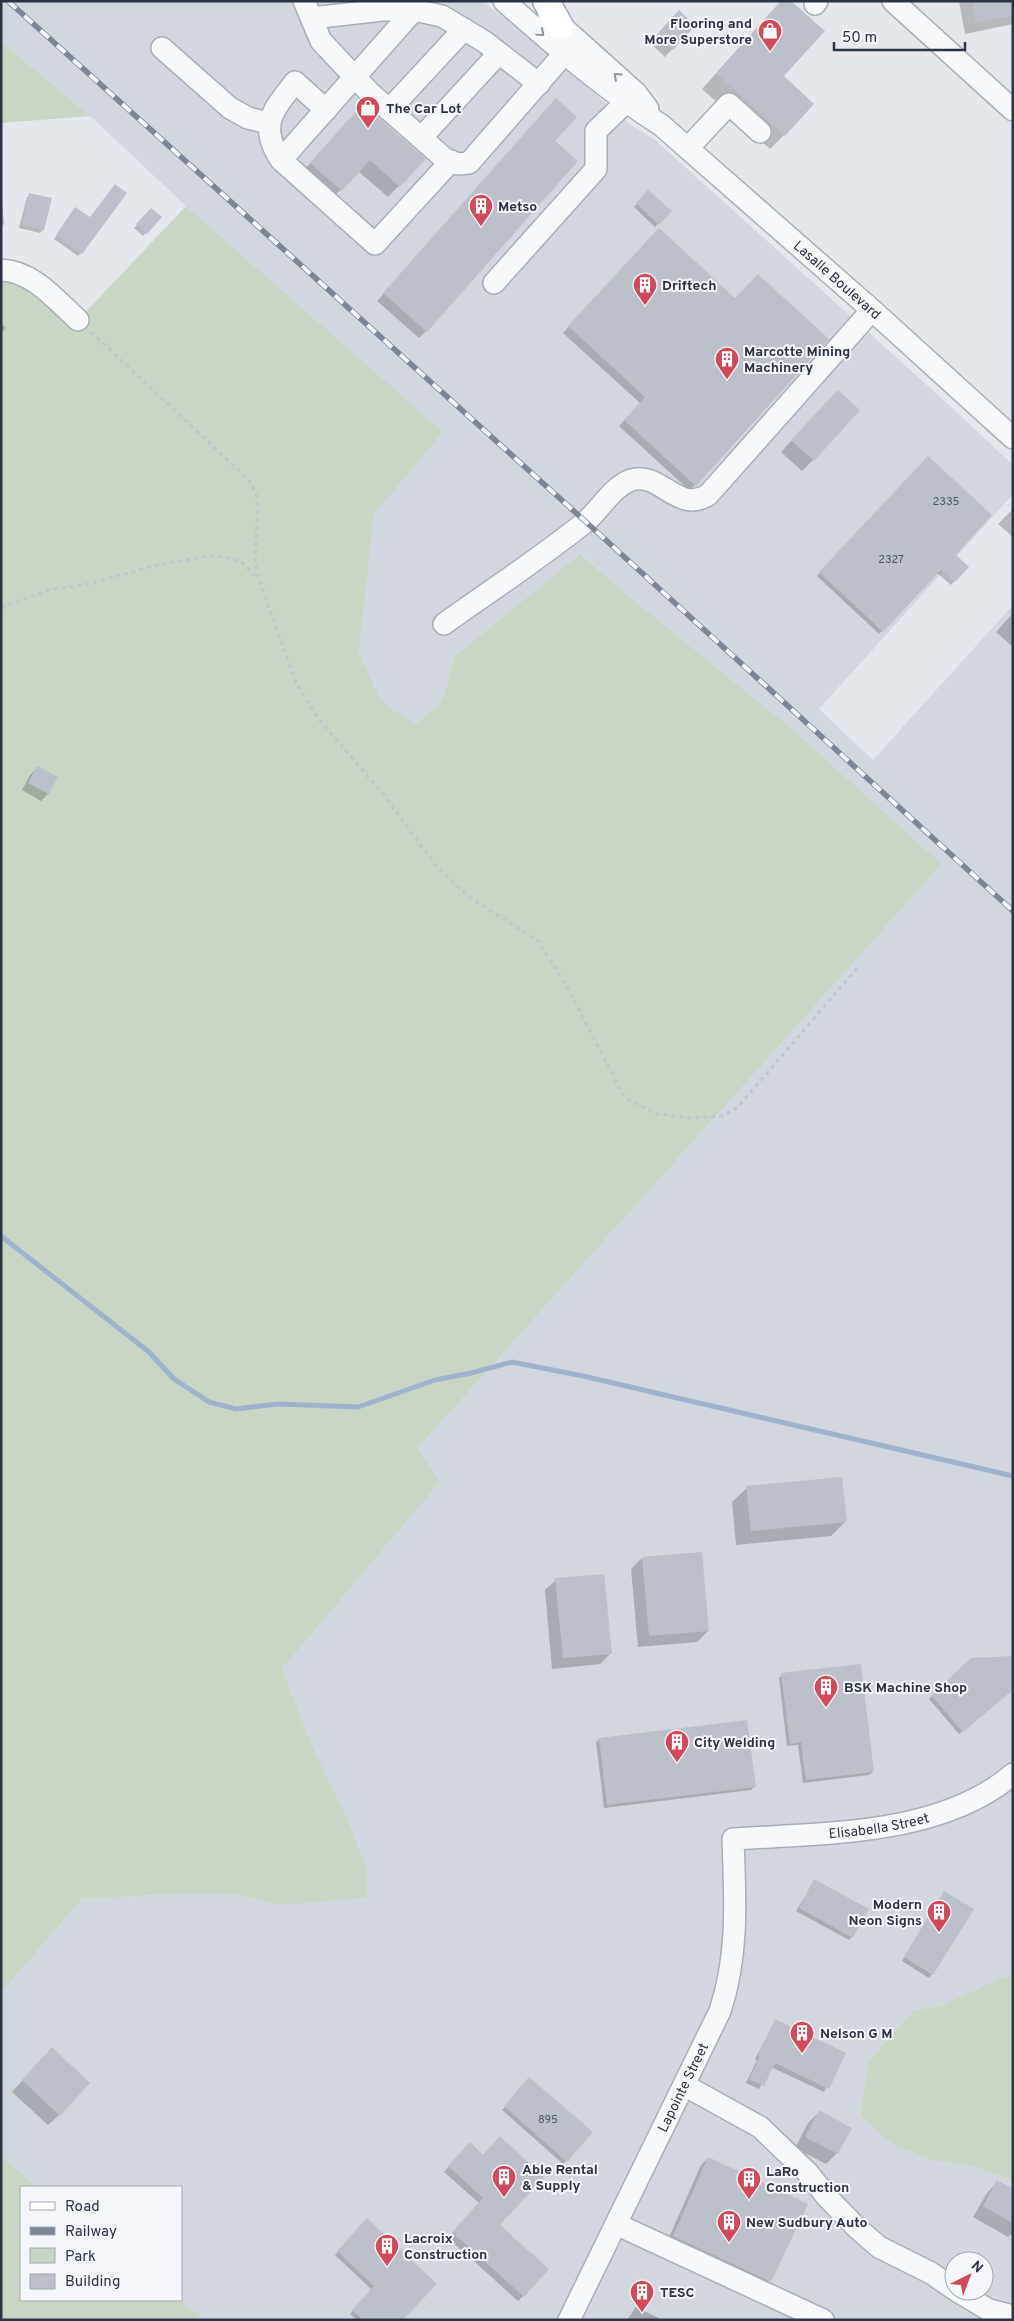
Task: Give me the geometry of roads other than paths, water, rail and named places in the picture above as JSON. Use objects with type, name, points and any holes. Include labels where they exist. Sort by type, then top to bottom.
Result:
[{"type":"main road","points":[[546,1],[560,26]]},
{"type":"street","name":"Lasalle Boulevard","points":[[504,1],[564,54],[625,103],[661,125],[688,148],[872,310],[1013,438]]},
{"type":"street","name":"Lasalle Boulevard","points":[[536,1],[560,26],[636,93],[661,125]]},
{"type":"street","points":[[893,1],[1013,110]]},
{"type":"street","points":[[539,84],[499,53],[442,16],[414,10],[308,10],[321,41],[355,77],[421,138],[451,161],[458,164],[469,164],[539,84],[564,54]]},
{"type":"street","points":[[281,160],[414,10]]},
{"type":"street","points":[[389,110],[464,29]]},
{"type":"street","points":[[162,48],[230,108],[248,118],[269,123]]},
{"type":"street","points":[[421,138],[499,53]]},
{"type":"street","points":[[326,110],[295,82],[270,118],[271,146],[281,160],[375,244],[451,161]]},
{"type":"street","points":[[494,283],[596,169],[596,131],[625,103]]},
{"type":"street","points":[[688,148],[729,104],[760,132]]},
{"type":"street","points":[[1,270],[24,275],[39,285],[78,320]]},
{"type":"street","points":[[444,624],[586,522],[617,487],[640,478],[657,484],[685,500],[699,500],[708,494],[872,310]]},
{"type":"street","name":"Elisabella Street","points":[[733,1839],[878,1828],[944,1811],[988,1792],[1013,1774]]},
{"type":"street","name":"Lapointe Street","points":[[569,2320],[720,2010],[729,1984],[736,1927],[733,1839]]},
{"type":"street","points":[[684,2085],[760,2127],[808,2173],[827,2197],[857,2228],[880,2247],[931,2273],[944,2282]]},
{"type":"street","points":[[616,2224],[823,2320]]},
{"type":"street","points":[[974,2301],[989,2310],[1013,2316]]},
{"type":"waterway","points":[[1,1236],[149,1352],[174,1379],[209,1402],[236,1409],[278,1404],[358,1407],[435,1380],[512,1362],[583,1376],[1013,1476]]},
{"type":"railway","points":[[8,1],[586,522],[1013,911]]},
{"type":"place","name":"Flooring and More Superstore","points":[[770,52]]},
{"type":"place","name":"The Car Lot","points":[[368,129]]},
{"type":"place","name":"Metso","points":[[481,227]]},
{"type":"place","name":"Driftech","points":[[645,306]]},
{"type":"place","name":"Marcotte Mining Machinery","points":[[727,380]]},
{"type":"place","name":"BSK Machine Shop","points":[[826,1708]]},
{"type":"place","name":"City Welding","points":[[677,1763]]},
{"type":"place","name":"Modern Neon Signs","points":[[939,1933]]},
{"type":"place","name":"Nelson G M","points":[[802,2054]]},
{"type":"place","name":"Able Rental & Supply","points":[[504,2198]]},
{"type":"place","name":"LaRo Construction","points":[[749,2200]]},
{"type":"place","name":"New Sudbury Auto","points":[[729,2243]]},
{"type":"place","name":"Lacroix Construction","points":[[387,2267]]},
{"type":"place","name":"TESC","points":[[642,2313]]}]
